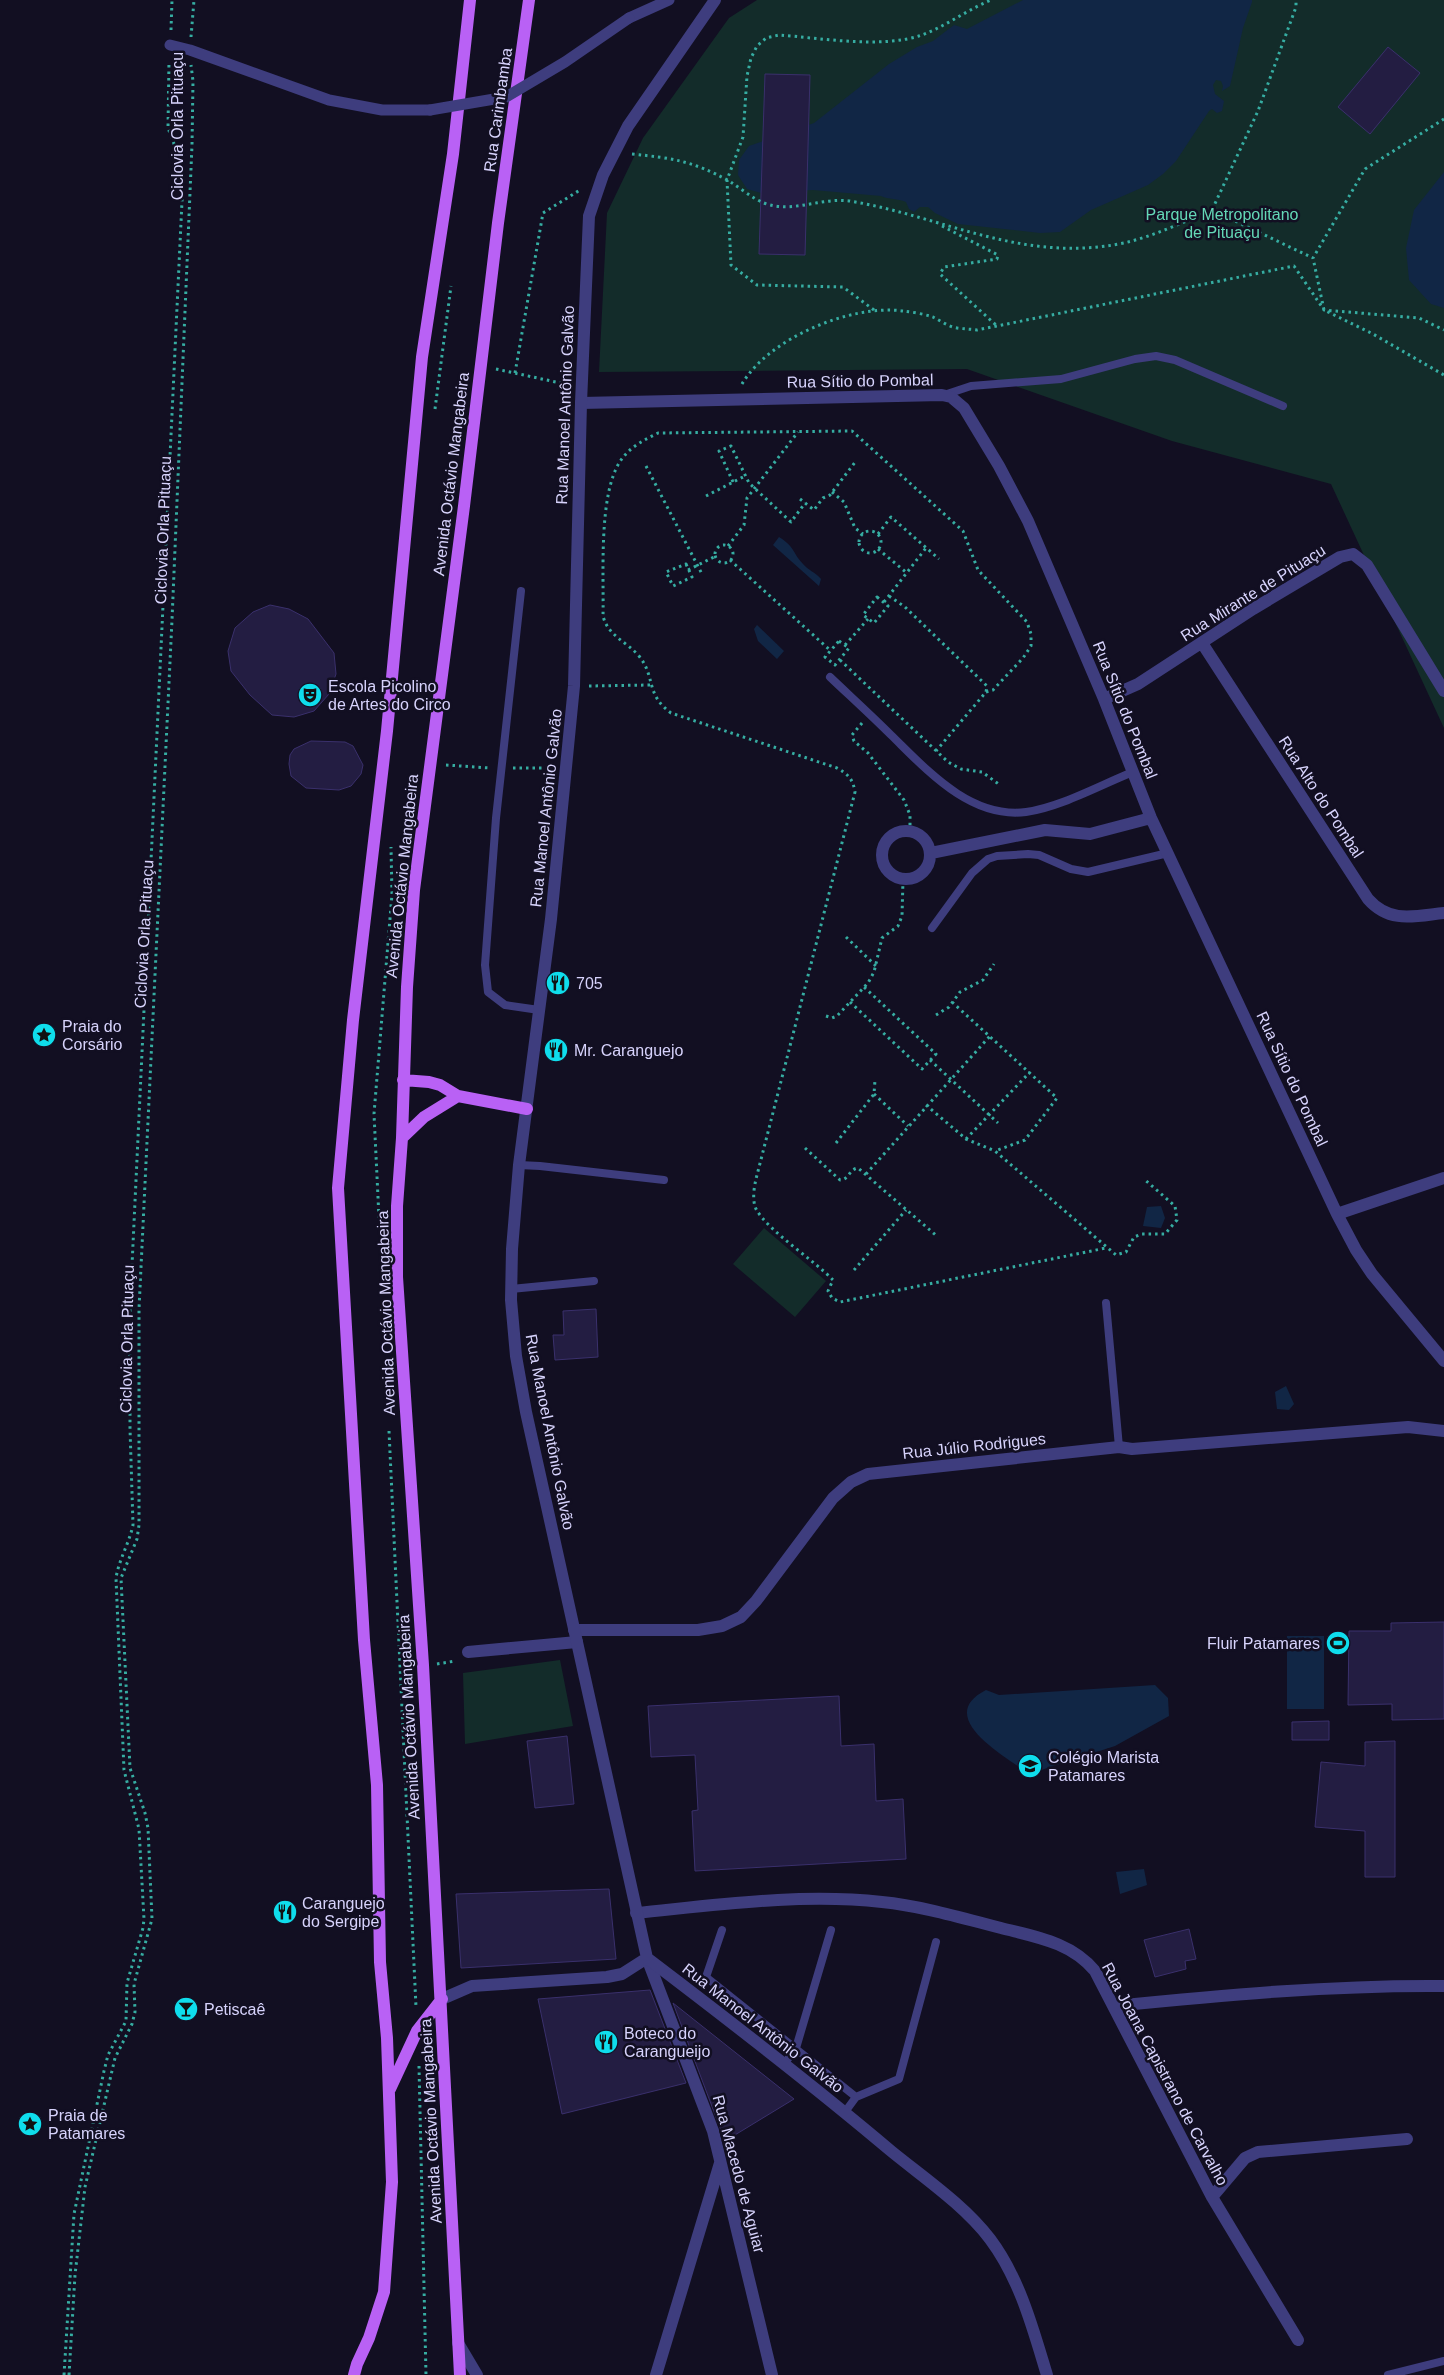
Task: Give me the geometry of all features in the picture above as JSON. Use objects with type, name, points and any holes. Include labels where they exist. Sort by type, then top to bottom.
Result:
[{"type":"main road","name":"Avenida Octávio Mangabeira","points":[[357,2371],[384,2292],[392,2182],[387,2038],[380,1962],[377,1785],[364,1640],[338,1188],[353,1020],[386,731],[422,357],[453,154],[470,0]]},
{"type":"main road","name":"Rua Carimbamba","points":[[498,224],[529,0]]},
{"type":"main road","name":"Avenida Octávio Mangabeira","points":[[460,2375],[441,2030],[442,1998],[423,1665],[397,1277],[397,1206],[414,890],[498,224]]},
{"type":"main road","points":[[403,1080],[440,1085],[458,1096],[527,1109]]},
{"type":"main road","points":[[402,1138],[424,1117],[458,1096]]},
{"type":"main road","points":[[388,2092],[417,2031],[442,1998]]},
{"type":"street","points":[[170,45],[190,50],[329,100],[382,110],[430,110],[506,97],[565,62],[629,18],[669,0]]},
{"type":"street","name":"Rua Manoel Antônio Galvão","points":[[716,1],[648,95],[613,153],[603,175],[589,216],[581,388],[574,686],[552,918],[519,1166],[511,1289],[517,1365],[647,1958],[785,2062],[957,2206],[990,2238],[1008,2267],[1022,2298],[1047,2375]]},
{"type":"street","name":"Rua Sítio do Pombal","points":[[581,402],[942,395],[951,397],[964,408],[999,466],[1028,522],[1104,699],[1151,818],[1337,1214],[1356,1250],[1372,1274],[1444,1361]]},
{"type":"street","name":"Rua Mirante de Pituaçu","points":[[1104,699],[1138,684],[1340,557],[1353,554],[1366,564],[1444,691]]},
{"type":"street","name":"Rua Alto do Pombal","points":[[1202,643],[1373,904],[1386,914],[1398,916],[1444,913]]},
{"type":"street","points":[[931,853],[1045,830],[1090,834],[1151,818]]},
{"type":"street","points":[[910,831],[920,835],[928,842],[931,853],[930,864],[923,874],[914,879],[903,880],[892,876],[885,868],[881,858],[883,847],[889,838],[899,832],[910,831]]},
{"type":"street","points":[[1337,1214],[1444,1178]]},
{"type":"street","name":"Rua Júlio Rodrigues","points":[[575,1636],[698,1630],[722,1626],[741,1617],[756,1601],[833,1498],[851,1482],[868,1474],[1118,1446],[1132,1449],[1408,1427],[1444,1431]]},
{"type":"street","points":[[463,1655],[575,1636]]},
{"type":"street","name":"Rua Joana Capistrano de Carvalho","points":[[636,1913],[815,1898],[883,1902],[953,1916],[1053,1941],[1070,1948],[1085,1958],[1095,1971],[1212,2197],[1298,2340]]},
{"type":"street","points":[[442,1998],[472,1986],[607,1978],[622,1974],[647,1958]]},
{"type":"street","name":"Rua Macedo de Aguiar","points":[[647,1958],[713,2131],[772,2375]]},
{"type":"street","points":[[1114,2006],[1259,1991],[1444,1986]]},
{"type":"street","points":[[1212,2197],[1245,2158],[1258,2152],[1406,2139]]},
{"type":"street","points":[[656,2375],[720,2163]]},
{"type":"street","points":[[458,2343],[477,2375]]},
{"type":"lane","points":[[942,395],[971,386],[1061,380],[1135,359],[1156,356],[1175,360],[1283,406]]},
{"type":"lane","points":[[521,591],[496,818],[485,965],[488,992],[505,1005],[539,1010]]},
{"type":"lane","points":[[830,677],[937,779],[970,801],[986,807],[1023,812],[1041,809],[1133,772]]},
{"type":"lane","points":[[932,928],[972,873],[988,859],[997,856],[1039,855],[1071,869],[1088,872],[1168,853]]},
{"type":"lane","points":[[519,1166],[540,1166],[664,1180]]},
{"type":"lane","points":[[511,1289],[594,1281]]},
{"type":"lane","points":[[1106,1303],[1118,1446]]},
{"type":"lane","points":[[722,1930],[706,1977],[856,2097]]},
{"type":"lane","points":[[785,2062],[796,2048],[831,1930]]},
{"type":"lane","points":[[845,2112],[856,2097],[899,2079],[936,1942]]},
{"type":"lane","points":[[1388,2375],[1444,2361]]},
{"type":"path","points":[[64,2375],[74,2214],[79,2185],[108,2055],[126,2021],[127,1983],[144,1919],[139,1829],[124,1770],[116,1578],[118,1566],[130,1538],[133,1525],[130,1428],[130,1308],[184,180],[182,165],[168,128],[172,0]]},
{"type":"path","name":"Ciclovia Orla Pituaçu","points":[[69,2375],[81,2215],[114,2058],[132,2024],[135,2012],[134,1984],[152,1919],[146,1814],[130,1768],[121,1578],[138,1539],[139,1525],[139,1309],[172,620],[193,81],[190,50],[194,0]]},
{"type":"path","points":[[874,310],[843,287],[757,285],[731,265],[727,180],[743,137],[746,76],[750,58],[757,46],[766,38],[779,35],[881,41],[920,36],[991,0]]},
{"type":"path","points":[[613,153],[674,158],[696,165],[727,180],[764,203],[785,208],[810,202],[848,201],[934,222],[988,238],[1032,246],[1078,249],[1124,243],[1212,210],[1258,111],[1296,7],[1296,0]]},
{"type":"path","points":[[1324,310],[1313,258],[1365,169],[1444,118]]},
{"type":"path","points":[[515,374],[543,213],[603,175]]},
{"type":"path","points":[[1212,210],[1313,258]]},
{"type":"path","points":[[934,222],[998,255],[997,258],[944,267],[940,274],[997,326]]},
{"type":"path","points":[[733,399],[747,376],[766,355],[819,326],[846,316],[874,310],[903,310],[932,317],[956,328],[977,330],[1294,266],[1324,310],[1373,334],[1444,375]]},
{"type":"path","points":[[1324,310],[1420,318],[1444,330]]},
{"type":"path","points":[[480,366],[581,388]]},
{"type":"path","points":[[986,692],[993,690],[1023,658],[1031,646],[1031,634],[1027,622],[978,570],[963,531],[852,431],[658,433],[636,444],[621,460],[610,483],[606,507],[603,616],[605,626],[612,634],[638,655],[647,671],[655,699],[671,713],[837,768],[847,773],[854,787],[854,798],[756,1179],[753,1193],[756,1208],[766,1222],[826,1272],[833,1280],[828,1291],[832,1298],[840,1302],[1106,1248]]},
{"type":"path","points":[[730,560],[720,562],[716,556],[718,547],[728,546],[744,525],[745,503],[798,432]]},
{"type":"path","points":[[733,482],[720,450],[731,446],[745,476],[754,489],[791,522],[805,503]]},
{"type":"path","points":[[800,499],[814,510],[823,498],[832,492],[856,461]]},
{"type":"path","points":[[646,466],[702,574]]},
{"type":"path","points":[[706,496],[745,476]]},
{"type":"path","points":[[832,492],[844,502],[855,528],[863,534]]},
{"type":"path","points":[[878,534],[891,517],[939,559]]},
{"type":"path","points":[[873,531],[878,534],[881,543],[878,549],[869,553],[864,550],[859,542],[863,534],[873,531]]},
{"type":"path","points":[[728,546],[733,554],[730,560]]},
{"type":"path","points":[[884,602],[926,548]]},
{"type":"path","points":[[878,549],[907,573]]},
{"type":"path","points":[[688,570],[716,556]]},
{"type":"path","points":[[730,560],[831,651]]},
{"type":"path","points":[[686,564],[688,570],[692,577],[673,586],[666,572],[686,564]]},
{"type":"path","points":[[889,596],[905,607],[984,681],[987,686],[986,692],[936,751]]},
{"type":"path","points":[[877,597],[888,606],[874,624],[868,619],[863,615],[877,597]]},
{"type":"path","points":[[845,645],[868,619]]},
{"type":"path","points":[[839,641],[845,645],[849,648],[835,665],[825,657],[839,641]]},
{"type":"path","points":[[840,660],[936,751],[955,766],[982,772],[1000,785]]},
{"type":"path","points":[[574,686],[651,685]]},
{"type":"path","points":[[883,700],[852,736],[854,741],[868,753],[904,800],[910,815],[910,831]]},
{"type":"path","points":[[826,1016],[836,1017],[864,987],[877,966],[882,938],[898,926],[902,916],[903,880]]},
{"type":"path","points":[[846,937],[877,966]]},
{"type":"path","points":[[936,1015],[943,1013],[960,992],[982,980],[994,964]]},
{"type":"path","points":[[850,1002],[922,1069],[936,1054],[864,987]]},
{"type":"path","points":[[952,1002],[1055,1094],[1056,1101],[1025,1140],[995,1151]]},
{"type":"path","points":[[866,1174],[990,1036]]},
{"type":"path","points":[[930,1060],[998,1123]]},
{"type":"path","points":[[966,1139],[1030,1072]]},
{"type":"path","points":[[836,1143],[874,1094],[875,1080]]},
{"type":"path","points":[[874,1094],[908,1126]]},
{"type":"path","points":[[926,1105],[966,1139],[995,1151],[1116,1255],[1123,1255],[1134,1237],[1142,1234],[1165,1234],[1178,1220],[1175,1206],[1144,1179]]},
{"type":"path","points":[[804,1148],[840,1180],[846,1178],[855,1168],[858,1168],[938,1237]]},
{"type":"path","points":[[854,1270],[906,1209]]},
{"type":"path","points":[[423,1665],[458,1661],[463,1655]]},
{"type":"green space","name":"Parque Metropolitano de Pituaçu","points":[[757,0],[1444,0],[1444,728],[1331,484],[1172,441],[967,369],[599,372],[607,213],[643,138],[729,18]]},
{"type":"green space","points":[[764,1228],[826,1281],[795,1317],[733,1264]]},
{"type":"green space","points":[[560,1660],[573,1726],[465,1744],[463,1673]]},
{"type":"water","points":[[1023,0],[1252,0],[1252,2],[1243,28],[1230,86],[1222,91],[1221,81],[1216,80],[1213,85],[1215,94],[1224,101],[1222,111],[1217,113],[1212,109],[1209,111],[1176,161],[1163,174],[1148,185],[1091,210],[1060,232],[1040,233],[958,224],[935,213],[928,207],[920,207],[914,212],[909,209],[906,202],[881,196],[813,190],[761,193],[747,189],[738,175],[739,160],[749,146],[814,123],[889,64],[917,47],[933,41],[954,25],[967,29]]},
{"type":"water","points":[[1444,172],[1444,308],[1431,304],[1409,280],[1406,248],[1414,210]]},
{"type":"water","points":[[779,537],[791,547],[805,566],[821,579],[819,586],[773,545]]},
{"type":"water","points":[[757,625],[784,651],[777,659],[758,641],[754,629]]},
{"type":"water","points":[[1161,1206],[1165,1218],[1161,1228],[1143,1226],[1147,1207]]},
{"type":"water","points":[[1286,1386],[1294,1404],[1289,1410],[1277,1409],[1275,1392]]},
{"type":"water","points":[[1287,1636],[1324,1636],[1324,1709],[1287,1709]]},
{"type":"water","points":[[1155,1685],[1168,1698],[1169,1716],[1115,1746],[1029,1774],[991,1747],[979,1735],[970,1724],[967,1712],[972,1701],[986,1690],[999,1695]]},
{"type":"water","points":[[1144,1869],[1147,1885],[1120,1894],[1116,1872]]},
{"type":"building","points":[[1388,47],[1420,73],[1370,134],[1338,107]]},
{"type":"building","points":[[765,74],[810,75],[805,255],[759,254]]},
{"type":"building","points":[[270,605],[289,609],[308,619],[334,653],[336,674],[329,694],[314,711],[294,717],[272,715],[250,695],[231,671],[228,651],[235,628],[253,612]]},
{"type":"building","points":[[311,741],[345,742],[353,746],[363,765],[361,774],[351,786],[339,790],[306,788],[291,776],[290,755],[294,749]]},
{"type":"building","points":[[596,1309],[598,1357],[555,1360],[553,1335],[564,1335],[563,1311]]},
{"type":"building","points":[[1444,1622],[1444,1719],[1392,1720],[1392,1704],[1348,1705],[1349,1631],[1391,1631],[1391,1623]]},
{"type":"building","points":[[839,1696],[841,1746],[874,1744],[876,1801],[903,1799],[906,1859],[695,1871],[692,1811],[698,1810],[695,1755],[651,1757],[648,1706]]},
{"type":"building","points":[[1329,1721],[1329,1740],[1292,1740],[1292,1722]]},
{"type":"building","points":[[567,1736],[574,1804],[535,1808],[527,1741]]},
{"type":"building","points":[[1395,1741],[1395,1877],[1365,1877],[1365,1831],[1315,1827],[1321,1762],[1365,1766],[1365,1742]]},
{"type":"building","points":[[609,1889],[616,1959],[461,1968],[456,1894]]},
{"type":"building","points":[[1189,1929],[1196,1959],[1185,1961],[1186,1969],[1155,1977],[1144,1940]]},
{"type":"building","name":"Boteco do Carangueijo","points":[[650,1990],[686,2083],[562,2114],[538,1999]]},
{"type":"building","points":[[673,2003],[794,2099],[725,2141]]},
{"type":"place","name":"Escola Picolino de Artes do Circo","points":[[310,695]]},
{"type":"place","name":"705","points":[[558,983]]},
{"type":"place","name":"Praia do Corsário","points":[[44,1035]]},
{"type":"place","name":"Mr. Caranguejo","points":[[556,1050]]},
{"type":"place","name":"Fluir Patamares","points":[[1338,1643]]},
{"type":"place","name":"Colégio Marista Patamares","points":[[1030,1766]]},
{"type":"place","name":"Caranguejo do Sergipe","points":[[285,1912]]},
{"type":"place","name":"Petiscaê","points":[[186,2009]]},
{"type":"place","name":"Boteco do Carangueijo","points":[[606,2042]]},
{"type":"place","name":"Praia de Patamares","points":[[30,2124]]}]
